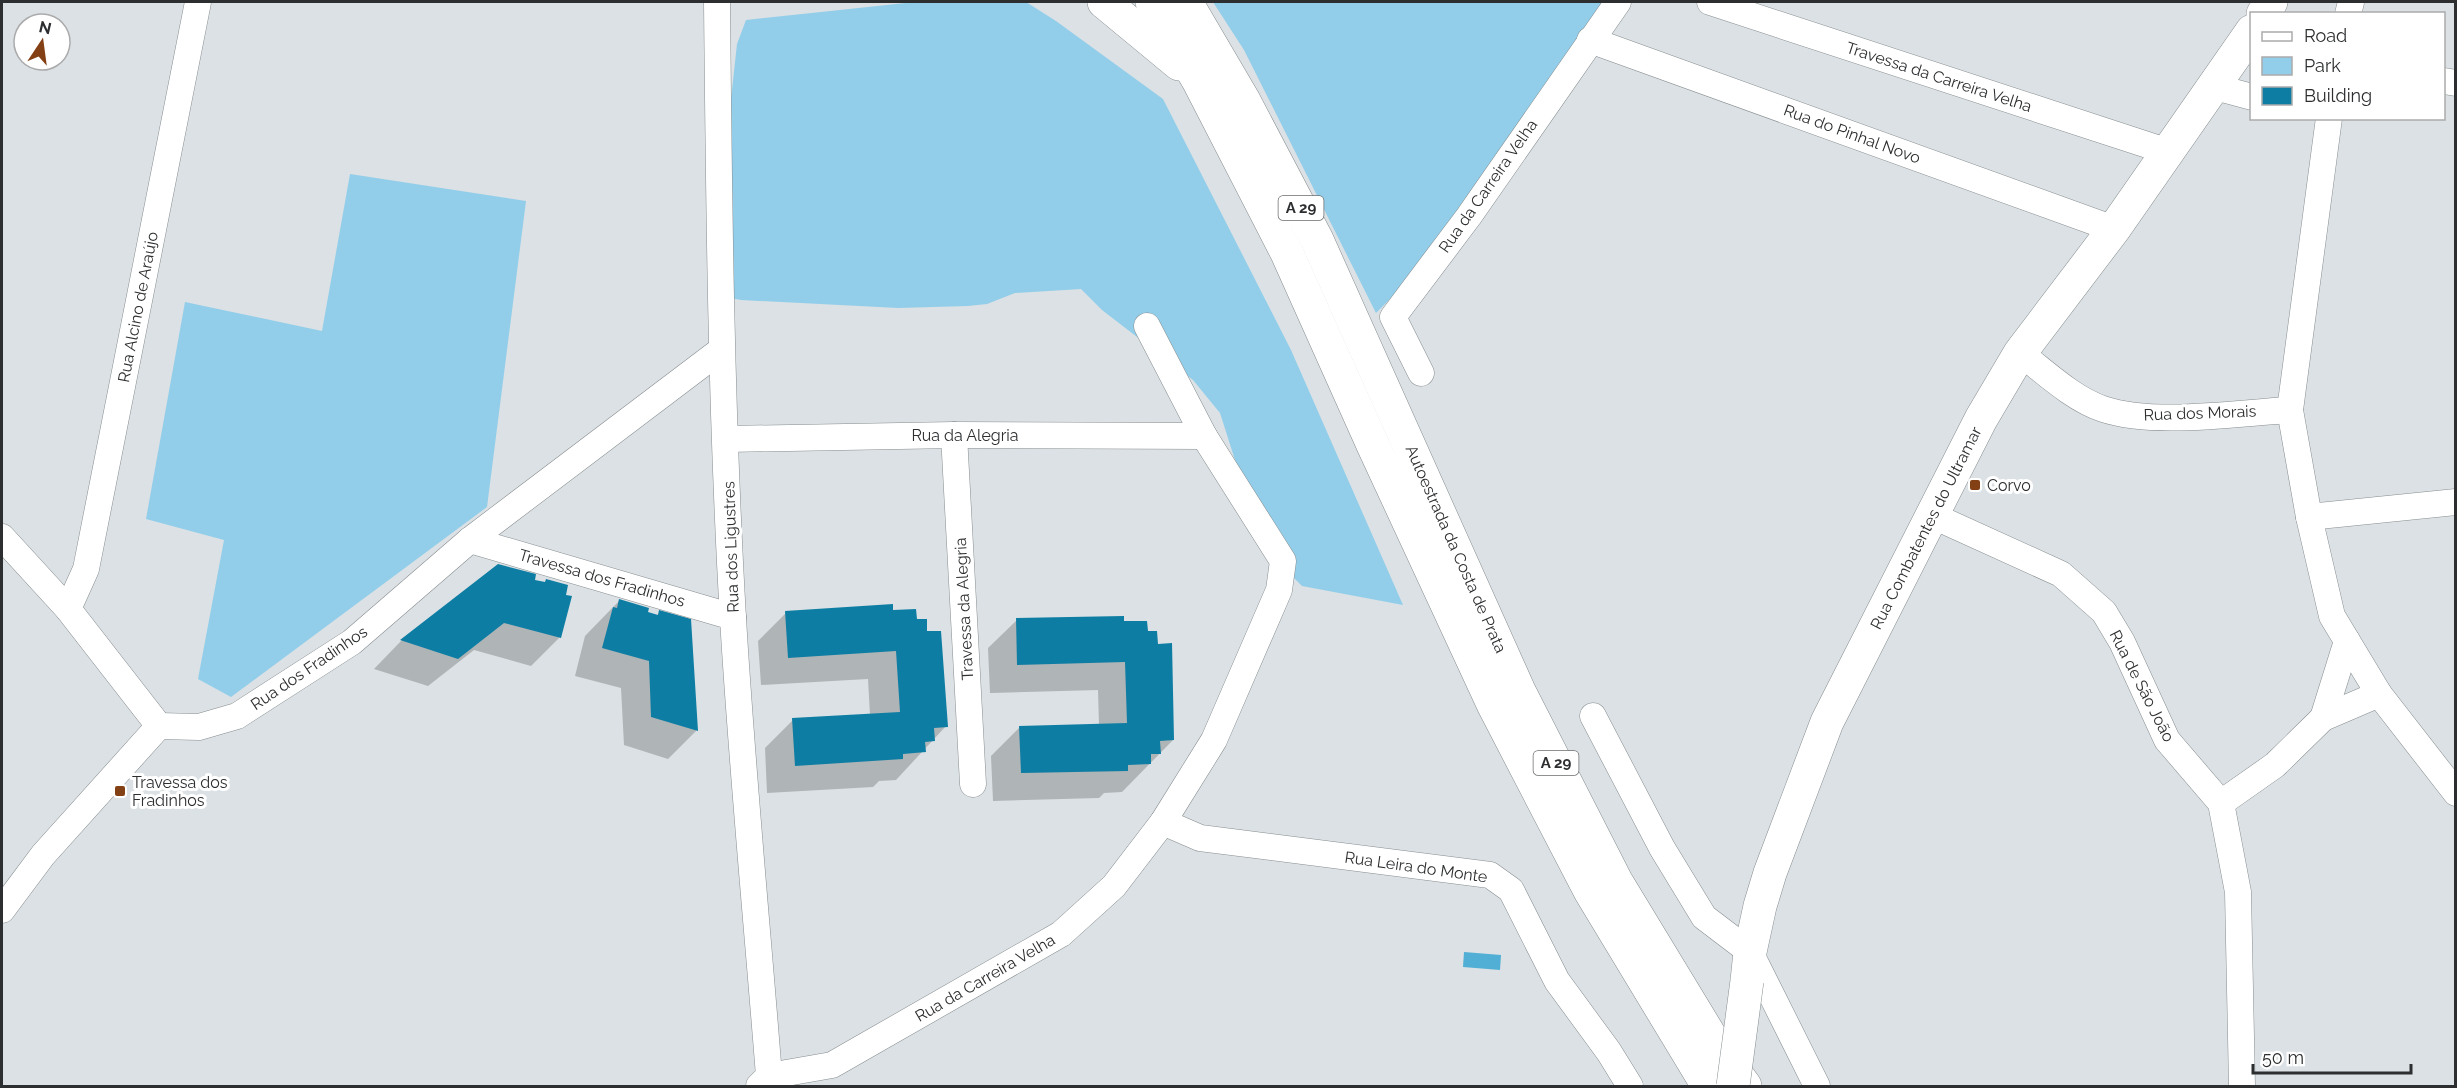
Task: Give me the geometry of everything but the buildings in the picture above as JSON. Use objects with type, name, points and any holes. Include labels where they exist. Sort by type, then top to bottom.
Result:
[{"type":"main road","points":[[1104,2],[1198,80]]},
{"type":"main road","name":"Autoestrada da Costa de Prata","points":[[1152,2],[1198,80],[1287,253],[1494,706],[1590,891],[1708,1086]]},
{"type":"main road","name":"Autoestrada da Costa de Prata","points":[[1186,2],[1243,99],[1317,240],[1519,691],[1616,881],[1718,1049],[1745,1086]]},
{"type":"main road","name":"Rua Combatentes do Ultramar","points":[[1733,1086],[1749,967],[1760,906],[1776,853],[1827,722],[1981,419],[2020,353],[2114,229],[2250,34]]},
{"type":"street","name":"Rua Alcino de Araújo","points":[[68,609],[86,569],[198,2]]},
{"type":"street","name":"Rua dos Ligustres","points":[[717,2],[721,350],[727,439],[733,617],[769,1083]]},
{"type":"street","name":"Rua da Carreira Velha","points":[[1421,373],[1393,317],[1469,216],[1618,2]]},
{"type":"street","name":"Travessa da Carreira Velha","points":[[1710,2],[2169,152]]},
{"type":"street","name":"Rua do Pinhal Novo","points":[[1590,40],[2114,229]]},
{"type":"street","points":[[2215,87],[2250,96]]},
{"type":"street","points":[[2329,120],[2290,410],[2309,517],[2332,616],[2379,694],[2456,794]]},
{"type":"street","points":[[1147,326],[1203,436]]},
{"type":"street","name":"Rua dos Fradinhos","points":[[159,726],[199,727],[237,716],[352,642],[470,540],[721,350]]},
{"type":"street","name":"Rua dos Morais","points":[[2020,353],[2078,396],[2103,409],[2148,418],[2290,410]]},
{"type":"street","name":"Rua da Alegria","points":[[727,439],[954,435],[1203,436]]},
{"type":"street","name":"Travessa da Alegria","points":[[954,435],[973,784]]},
{"type":"street","name":"Rua da Carreira Velha","points":[[769,1083],[832,1065],[1061,934],[1114,886],[1163,822],[1214,740],[1279,590],[1283,561],[1203,436]]},
{"type":"street","points":[[2309,517],[2456,502]]},
{"type":"street","name":"Rua de São João","points":[[1931,515],[2061,574],[2104,612],[2122,642],[2167,740],[2222,803]]},
{"type":"street","points":[[2,537],[68,609],[159,726],[43,855],[2,910]]},
{"type":"street","name":"Travessa dos Fradinhos","points":[[470,540],[733,617]]},
{"type":"street","points":[[2323,718],[2347,641]]},
{"type":"street","points":[[2242,1086],[2238,892],[2222,803],[2275,765],[2323,718],[2379,694]]},
{"type":"street","points":[[1593,716],[1662,848],[1704,917],[1749,967],[1817,1086]]},
{"type":"street","name":"Rua Leira do Monte","points":[[1163,822],[1200,838],[1490,875],[1511,890],[1557,981],[1609,1052],[1630,1086]]},
{"type":"green space","points":[[915,2],[1026,2],[1056,21],[1163,99],[1291,350],[1403,605],[1302,586],[1283,567],[1242,482],[1220,413],[1193,380],[1102,310],[1081,289],[1015,293],[987,304],[968,306],[898,308],[741,300],[725,297],[729,118],[737,44],[746,20]]},
{"type":"green space","points":[[1213,2],[1616,2],[1478,211],[1376,313],[1244,50]]},
{"type":"green space","points":[[350,174],[526,201],[487,507],[231,697],[198,679],[224,540],[146,519],[185,302],[322,331]]},
{"type":"shaded area","points":[[1464,952],[1501,955],[1500,970],[1463,967]]},
{"type":"place","name":"Corvo","points":[[1975,485]]},
{"type":"place","name":"Travessa dos Fradinhos","points":[[120,791]]}]
